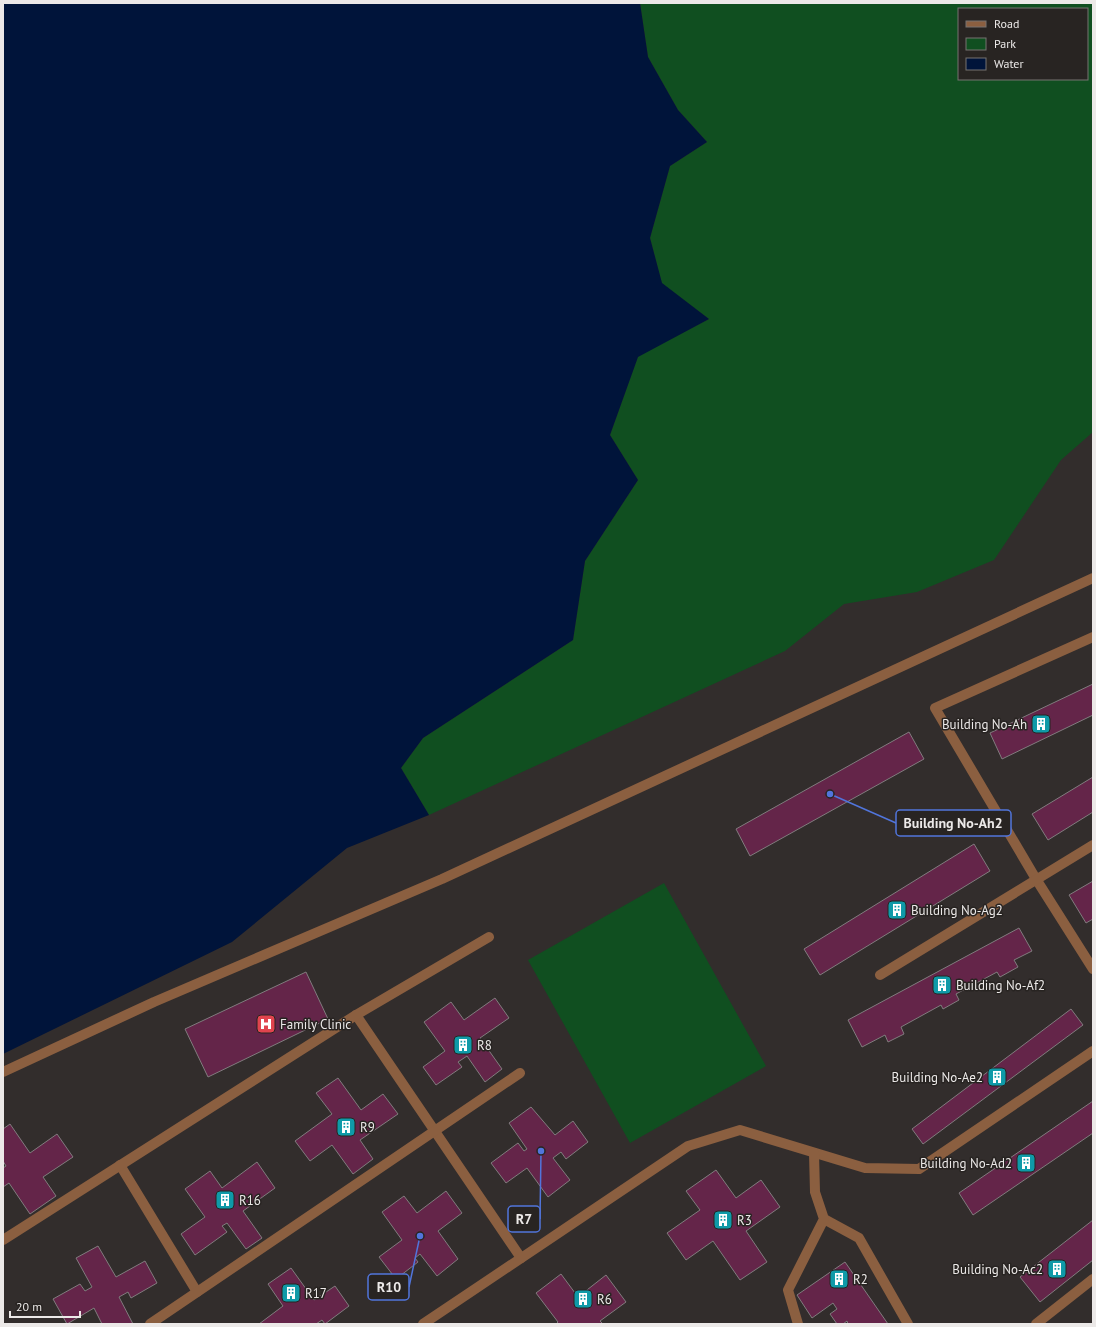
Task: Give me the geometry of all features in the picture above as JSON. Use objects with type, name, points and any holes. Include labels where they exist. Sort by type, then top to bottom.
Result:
[{"type":"street","points":[[3,1072],[154,1002],[442,879],[1093,578]]},
{"type":"street","points":[[1093,637],[935,708],[1036,879],[1093,969]]},
{"type":"street","points":[[880,975],[1093,845]]},
{"type":"street","points":[[3,1240],[356,1015],[489,937]]},
{"type":"street","points":[[356,1015],[521,1258]]},
{"type":"street","points":[[423,1324],[688,1146],[740,1130],[865,1168],[918,1169],[1093,1051]]},
{"type":"street","points":[[150,1324],[520,1073]]},
{"type":"street","points":[[814,1153],[814,1192],[824,1219],[859,1238],[908,1324]]},
{"type":"street","points":[[120,1165],[197,1292]]},
{"type":"street","points":[[798,1324],[788,1290],[824,1219]]},
{"type":"street","points":[[1036,1324],[1093,1280]]},
{"type":"green space","points":[[640,3],[1093,3],[1093,432],[1061,460],[994,560],[917,592],[844,604],[785,651],[429,815],[401,768],[423,738],[573,640],[585,561],[638,480],[610,435],[638,356],[709,319],[662,284],[650,238],[670,166],[707,142],[678,110],[648,57]]},
{"type":"green space","points":[[664,883],[766,1066],[630,1143],[528,960]]},
{"type":"water","points":[[3,3],[640,3],[648,57],[678,110],[707,142],[670,166],[650,238],[662,283],[709,319],[638,357],[610,435],[638,480],[585,561],[573,640],[423,738],[401,768],[429,815],[347,848],[232,942],[3,1054]]},
{"type":"building","name":"Building No-Ah","points":[[1093,684],[1093,715],[1002,759],[990,733]]},
{"type":"building","points":[[909,732],[924,759],[750,856],[736,829]]},
{"type":"building","points":[[1093,777],[1093,812],[1048,840],[1032,814]]},
{"type":"building","name":"Building No-Ag2","points":[[974,844],[990,871],[820,975],[804,949]]},
{"type":"building","points":[[1093,881],[1093,919],[1086,923],[1069,895]]},
{"type":"building","name":"Building No-Af2","points":[[1019,928],[1032,951],[1014,960],[1018,967],[1000,977],[997,972],[956,994],[959,1000],[943,1009],[941,1005],[901,1027],[904,1034],[888,1042],[885,1035],[862,1047],[848,1020]]},
{"type":"building","points":[[306,972],[328,1019],[208,1077],[185,1029]]},
{"type":"building","name":"R8","points":[[495,998],[509,1018],[480,1038],[502,1069],[485,1082],[467,1056],[458,1062],[462,1067],[436,1085],[423,1067],[445,1051],[424,1022],[451,1002],[464,1020]]},
{"type":"building","name":"Building No-Ae2","points":[[1071,1009],[1083,1025],[923,1144],[912,1129]]},
{"type":"building","name":"R9","points":[[338,1078],[361,1110],[383,1094],[398,1114],[360,1140],[373,1159],[353,1174],[332,1145],[310,1161],[295,1141],[332,1114],[316,1093]]},
{"type":"building","name":"Building No-Ad2","points":[[1093,1101],[1093,1133],[973,1215],[959,1193]]},
{"type":"building","points":[[531,1107],[555,1135],[573,1121],[588,1142],[566,1159],[561,1152],[553,1158],[570,1180],[548,1197],[527,1168],[506,1183],[491,1163],[518,1143],[524,1151],[527,1149],[509,1123]]},
{"type":"building","points":[[10,1124],[30,1153],[57,1134],[73,1157],[43,1177],[56,1196],[30,1214],[9,1183],[3,1187],[3,1168],[6,1166],[3,1161],[3,1129]]},
{"type":"building","name":"R16","points":[[257,1162],[275,1188],[243,1211],[262,1238],[246,1249],[227,1223],[222,1226],[227,1232],[195,1255],[181,1234],[205,1217],[185,1189],[210,1171],[222,1188]]},
{"type":"building","name":"R3","points":[[716,1170],[736,1198],[761,1180],[780,1207],[746,1231],[767,1262],[740,1280],[713,1241],[686,1260],[667,1233],[700,1210],[686,1191]]},
{"type":"building","points":[[446,1191],[462,1213],[438,1231],[458,1259],[437,1276],[420,1254],[415,1258],[418,1262],[396,1279],[379,1257],[402,1240],[382,1212],[404,1196],[417,1213]]},
{"type":"building","name":"Building No-Ac2","points":[[1093,1220],[1093,1260],[1040,1302],[1020,1277]]},
{"type":"building","points":[[98,1246],[116,1277],[145,1261],[157,1283],[131,1298],[128,1292],[119,1297],[133,1324],[102,1324],[94,1308],[67,1324],[53,1299],[80,1284],[85,1291],[92,1287],[76,1258]]},
{"type":"building","name":"R2","points":[[845,1262],[888,1324],[848,1324],[847,1321],[843,1324],[837,1324],[830,1314],[837,1309],[833,1303],[812,1318],[797,1295]]},
{"type":"building","name":"R17","points":[[291,1268],[314,1300],[335,1286],[349,1306],[325,1324],[322,1320],[316,1324],[259,1324],[283,1306],[268,1284]]},
{"type":"building","name":"R6","points":[[561,1274],[578,1297],[606,1275],[626,1302],[600,1321],[603,1324],[556,1324],[558,1322],[536,1293]]},
{"type":"place","name":"Building No-Ah","points":[[1041,724]]},
{"type":"place","name":"Building No-Ah2","points":[[830,794]]},
{"type":"place","name":"Building No-Ag2","points":[[897,910]]},
{"type":"place","name":"Building No-Af2","points":[[942,985]]},
{"type":"place","name":"Family Clinic","points":[[266,1024]]},
{"type":"place","name":"R8","points":[[463,1045]]},
{"type":"place","name":"Building No-Ae2","points":[[997,1077]]},
{"type":"place","name":"R9","points":[[346,1127]]},
{"type":"place","name":"R7","points":[[541,1151]]},
{"type":"place","name":"Building No-Ad2","points":[[1026,1163]]},
{"type":"place","name":"R16","points":[[225,1200]]},
{"type":"place","name":"R3","points":[[723,1220]]},
{"type":"place","name":"R10","points":[[420,1236]]},
{"type":"place","name":"Building No-Ac2","points":[[1057,1269]]},
{"type":"place","name":"R2","points":[[839,1279]]},
{"type":"place","name":"R17","points":[[291,1293]]},
{"type":"place","name":"R6","points":[[583,1299]]}]
